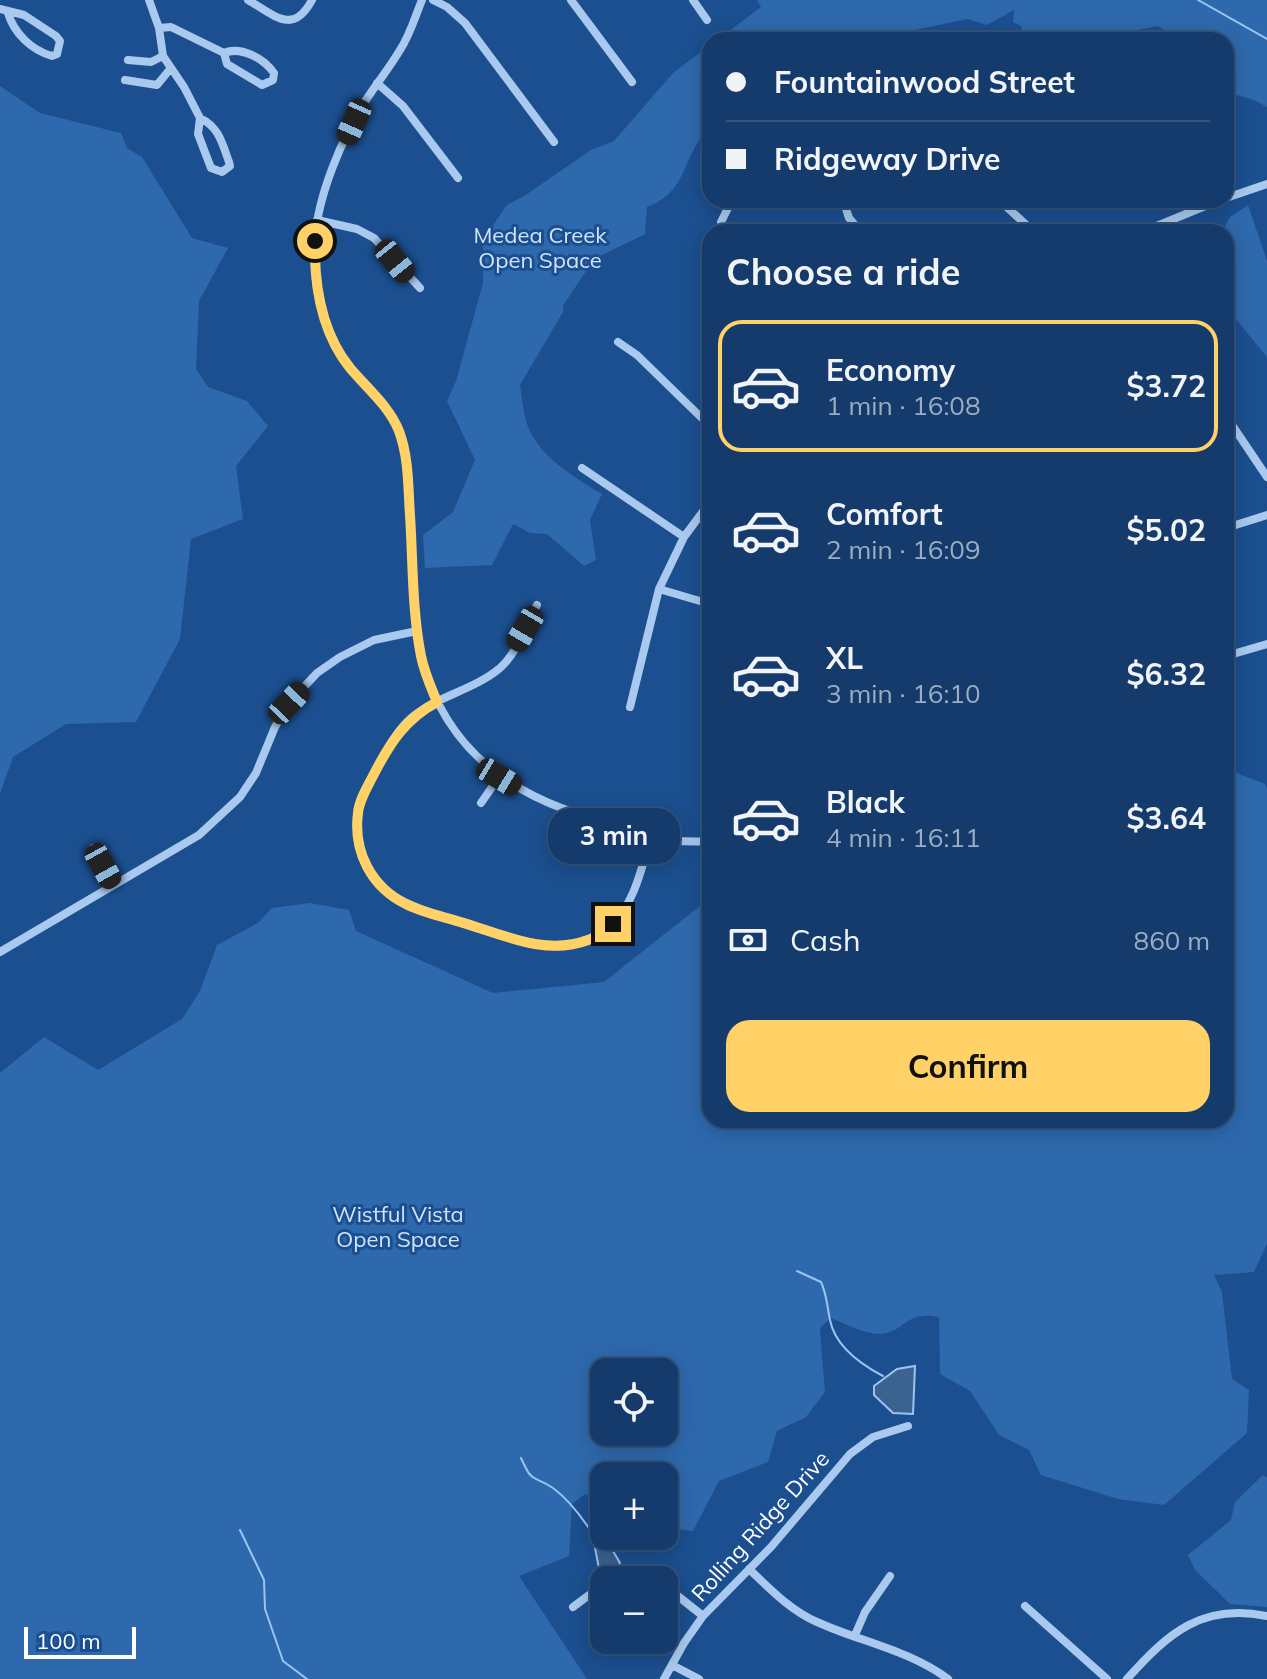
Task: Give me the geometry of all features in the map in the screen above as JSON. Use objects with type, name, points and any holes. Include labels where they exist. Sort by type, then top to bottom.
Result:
[{"type":"street","points":[[149,0],[159,28],[163,56],[200,118],[217,130],[230,166],[222,172],[211,168],[198,134],[200,118]]},
{"type":"street","points":[[248,0],[292,21],[300,18],[312,0]]},
{"type":"street","points":[[422,0],[401,49],[354,122],[327,184],[317,220],[314,271],[319,301],[328,327],[348,365],[386,408],[398,429],[406,458],[417,631],[422,660],[437,702],[465,746],[499,777],[540,800],[650,839],[702,842]]},
{"type":"street","points":[[433,0],[447,7],[465,23],[554,142]]},
{"type":"street","points":[[571,0],[632,82]]},
{"type":"street","points":[[693,0],[707,20]]},
{"type":"street","points":[[4,11],[24,15],[56,36],[60,41],[57,54],[44,54],[16,33],[4,11]]},
{"type":"street","points":[[159,28],[171,27],[224,53],[227,64],[262,85],[273,80],[274,73],[269,67],[244,52],[233,49],[224,53]]},
{"type":"street","points":[[128,60],[151,62],[163,56]]},
{"type":"street","points":[[125,80],[157,85],[171,68]]},
{"type":"street","points":[[377,83],[403,106],[458,178]]},
{"type":"street","points":[[1234,195],[1267,184]]},
{"type":"street","points":[[1008,208],[1025,224]]},
{"type":"street","points":[[1161,224],[1199,208]]},
{"type":"street","points":[[317,220],[357,229],[374,238],[420,288]]},
{"type":"street","points":[[618,342],[637,355],[702,418]]},
{"type":"street","points":[[1234,428],[1267,477]]},
{"type":"street","points":[[582,468],[684,537]]},
{"type":"street","points":[[630,707],[659,589],[684,537],[702,513]]},
{"type":"street","points":[[1234,525],[1267,515]]},
{"type":"street","points":[[659,589],[702,602]]},
{"type":"street","points":[[537,605],[501,667],[411,718],[399,731],[376,770],[358,811],[358,840],[364,865],[387,892],[407,905],[531,944],[560,947],[590,940],[613,924],[629,901],[650,839]]},
{"type":"street","points":[[0,952],[199,835],[230,809],[256,773],[275,727],[289,703],[317,673],[374,640],[417,631]]},
{"type":"street","points":[[1234,654],[1267,644]]},
{"type":"street","points":[[481,803],[499,777]]},
{"type":"street","points":[[93,848],[114,885]]},
{"type":"street","name":"Rolling Ridge Drive","points":[[667,1678],[703,1616],[859,1445],[908,1426]]},
{"type":"street","points":[[749,1569],[785,1604],[817,1622],[893,1649],[943,1678]]},
{"type":"street","points":[[855,1635],[865,1612],[890,1576]]},
{"type":"street","points":[[573,1607],[590,1594]]},
{"type":"street","points":[[678,1596],[703,1616]]},
{"type":"street","points":[[1025,1606],[1107,1679]]},
{"type":"street","points":[[1127,1679],[1157,1645],[1178,1629],[1199,1619],[1236,1612],[1267,1616]]},
{"type":"street","points":[[672,1665],[699,1679]]},
{"type":"green space","points":[[757,0],[1267,0],[1267,107],[1234,94],[1234,32],[1167,32],[1158,26],[1128,32],[1022,32],[1021,26],[1013,22],[1014,10],[987,25],[967,19],[906,32],[728,32],[761,7]]},
{"type":"green space","name":"Medea Creek Open Space","points":[[702,51],[702,137],[671,192],[647,207],[645,234],[594,259],[563,306],[563,312],[520,385],[527,424],[539,446],[558,465],[602,494],[590,520],[596,560],[584,566],[547,534],[530,533],[513,524],[492,565],[425,568],[423,535],[453,512],[475,460],[447,401],[456,381],[483,283],[483,240],[507,205],[591,150],[614,141],[673,73]]},
{"type":"green space","points":[[0,86],[40,113],[121,133],[127,148],[142,157],[192,238],[228,248],[199,301],[196,369],[208,387],[247,401],[268,426],[236,466],[243,519],[191,539],[180,639],[136,722],[66,724],[13,757],[0,794]]},
{"type":"green space","points":[[1248,205],[1267,261],[1267,357],[1234,317],[1234,224],[1226,224],[1230,217]]},
{"type":"green space","name":"Wistful Vista Open Space","points":[[1234,772],[1265,784],[1267,1244],[1254,1272],[1214,1275],[1222,1292],[1232,1379],[1249,1390],[1247,1433],[1164,1505],[1118,1499],[1041,1475],[1029,1450],[999,1435],[970,1391],[940,1374],[939,1317],[912,1319],[895,1330],[880,1334],[861,1331],[831,1318],[820,1328],[825,1392],[806,1417],[777,1431],[768,1462],[719,1481],[693,1531],[678,1529],[678,1462],[590,1462],[590,1497],[585,1494],[572,1504],[569,1556],[519,1576],[587,1679],[0,1679],[0,1073],[44,1037],[98,1070],[182,1019],[200,991],[217,945],[258,923],[272,908],[310,903],[349,910],[356,931],[493,993],[604,982],[702,904],[702,1128],[1234,1128]]},
{"type":"green space","points":[[1263,1475],[1267,1478],[1267,1607],[1230,1604],[1195,1570],[1188,1555],[1231,1520],[1235,1502]]},
{"type":"shaded area","points":[[915,1366],[913,1414],[893,1413],[874,1395],[874,1386],[897,1369]]},
{"type":"shaded area","points":[[595,1550],[611,1550],[620,1563],[618,1566],[598,1566]]},
{"type":"waterway","points":[[1198,0],[1267,39]]},
{"type":"waterway","points":[[797,1271],[821,1282],[833,1329],[843,1346],[883,1376]]},
{"type":"waterway","points":[[521,1458],[531,1476],[560,1494],[590,1530]]},
{"type":"waterway","points":[[240,1530],[264,1580],[265,1609],[283,1661],[307,1679]]},
{"type":"route","points":[[315,241],[314,271],[319,301],[335,344],[348,365],[386,408],[398,429],[406,458],[417,631],[422,660],[437,702],[411,718],[399,731],[364,792],[358,811],[358,840],[364,865],[387,892],[407,905],[531,944],[560,947],[590,940],[613,924]]}]
